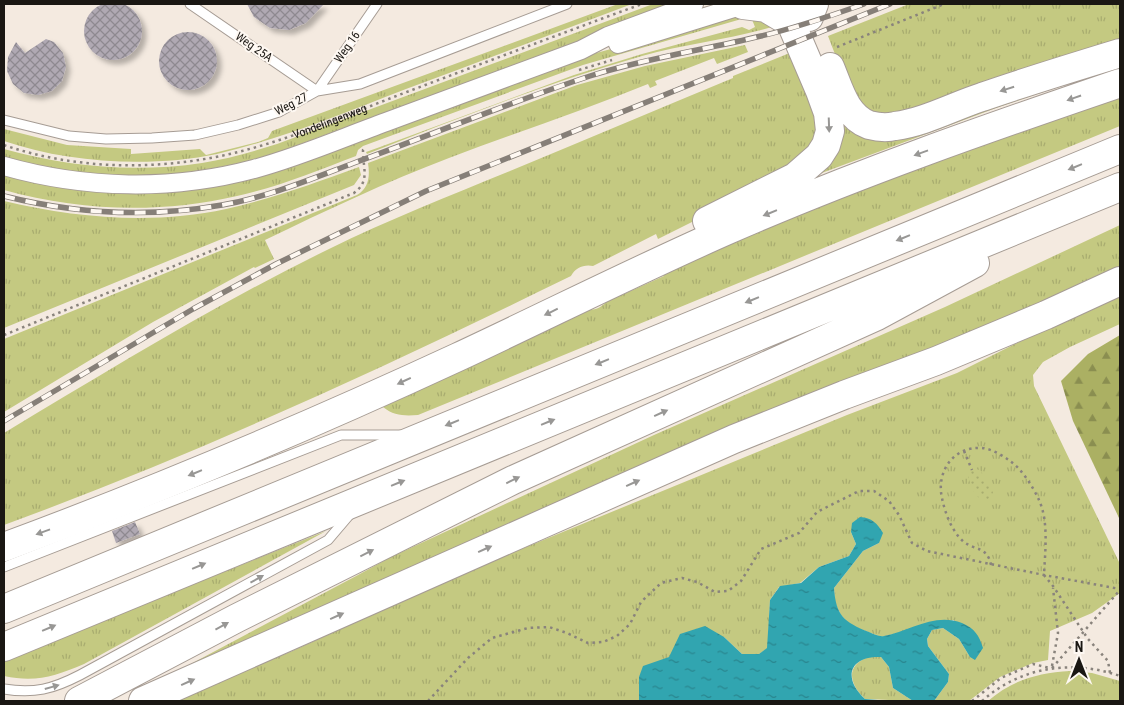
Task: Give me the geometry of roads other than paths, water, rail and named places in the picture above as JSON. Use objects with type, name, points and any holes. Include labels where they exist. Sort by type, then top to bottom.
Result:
[{"type":"highway","points":[[745,5],[800,10]]},
{"type":"highway","points":[[800,10],[824,52],[848,110],[859,120],[870,125],[882,127],[894,127],[914,122],[982,97],[1120,53]]},
{"type":"highway","points":[[4,547],[240,455],[462,355],[595,290],[795,177],[819,156],[826,145],[830,131],[828,113],[820,91],[800,10]]},
{"type":"highway","points":[[655,256],[729,230],[868,173],[1022,116],[1120,83]]},
{"type":"highway","points":[[4,609],[1120,149]]},
{"type":"highway","points":[[4,647],[1120,188]]},
{"type":"highway","points":[[79,701],[237,618],[513,480],[877,316],[1095,198]]},
{"type":"highway","points":[[143,701],[734,439],[936,361],[1046,315],[1120,281]]},
{"type":"street","name":"Vondelingenweg","points":[[4,166],[53,178],[117,184],[163,184],[200,180],[236,173],[298,154],[581,50],[608,36],[694,4]]},
{"type":"street","name":"Vondelingenweg","points":[[581,50],[612,46],[745,5]]},
{"type":"lane","name":"Weg 25A","points":[[190,4],[317,91]]},
{"type":"lane","name":"Weg 16","points":[[317,91],[377,4]]},
{"type":"lane","name":"Weg 27","points":[[4,120],[69,136],[106,139],[195,135],[238,125],[279,112],[317,91],[360,84],[566,4]]},
{"type":"lane","points":[[4,567],[341,435],[422,436]]},
{"type":"lane","points":[[4,689],[40,691],[61,685],[80,675],[328,540],[365,497]]},
{"type":"water","points":[[860,517],[874,522],[883,533],[879,543],[863,551],[834,588],[839,612],[843,617],[853,625],[882,636],[932,621],[952,620],[970,628],[976,633],[981,643],[983,648],[975,660],[970,657],[959,639],[943,628],[932,630],[927,639],[928,646],[949,674],[948,682],[934,701],[913,701],[893,688],[889,667],[881,657],[861,660],[852,670],[852,677],[858,691],[865,699],[891,701],[639,701],[639,677],[643,666],[669,657],[680,634],[705,626],[724,637],[742,654],[759,654],[767,648],[770,600],[780,586],[801,583],[819,567],[849,556],[856,544],[851,532],[852,523]]},
{"type":"railway","points":[[4,196],[58,207],[139,213],[167,212],[239,202],[305,181],[501,107],[590,76],[632,64],[774,33],[864,4]]},
{"type":"railway","points":[[4,421],[193,309],[276,264],[426,191],[890,4]]}]
